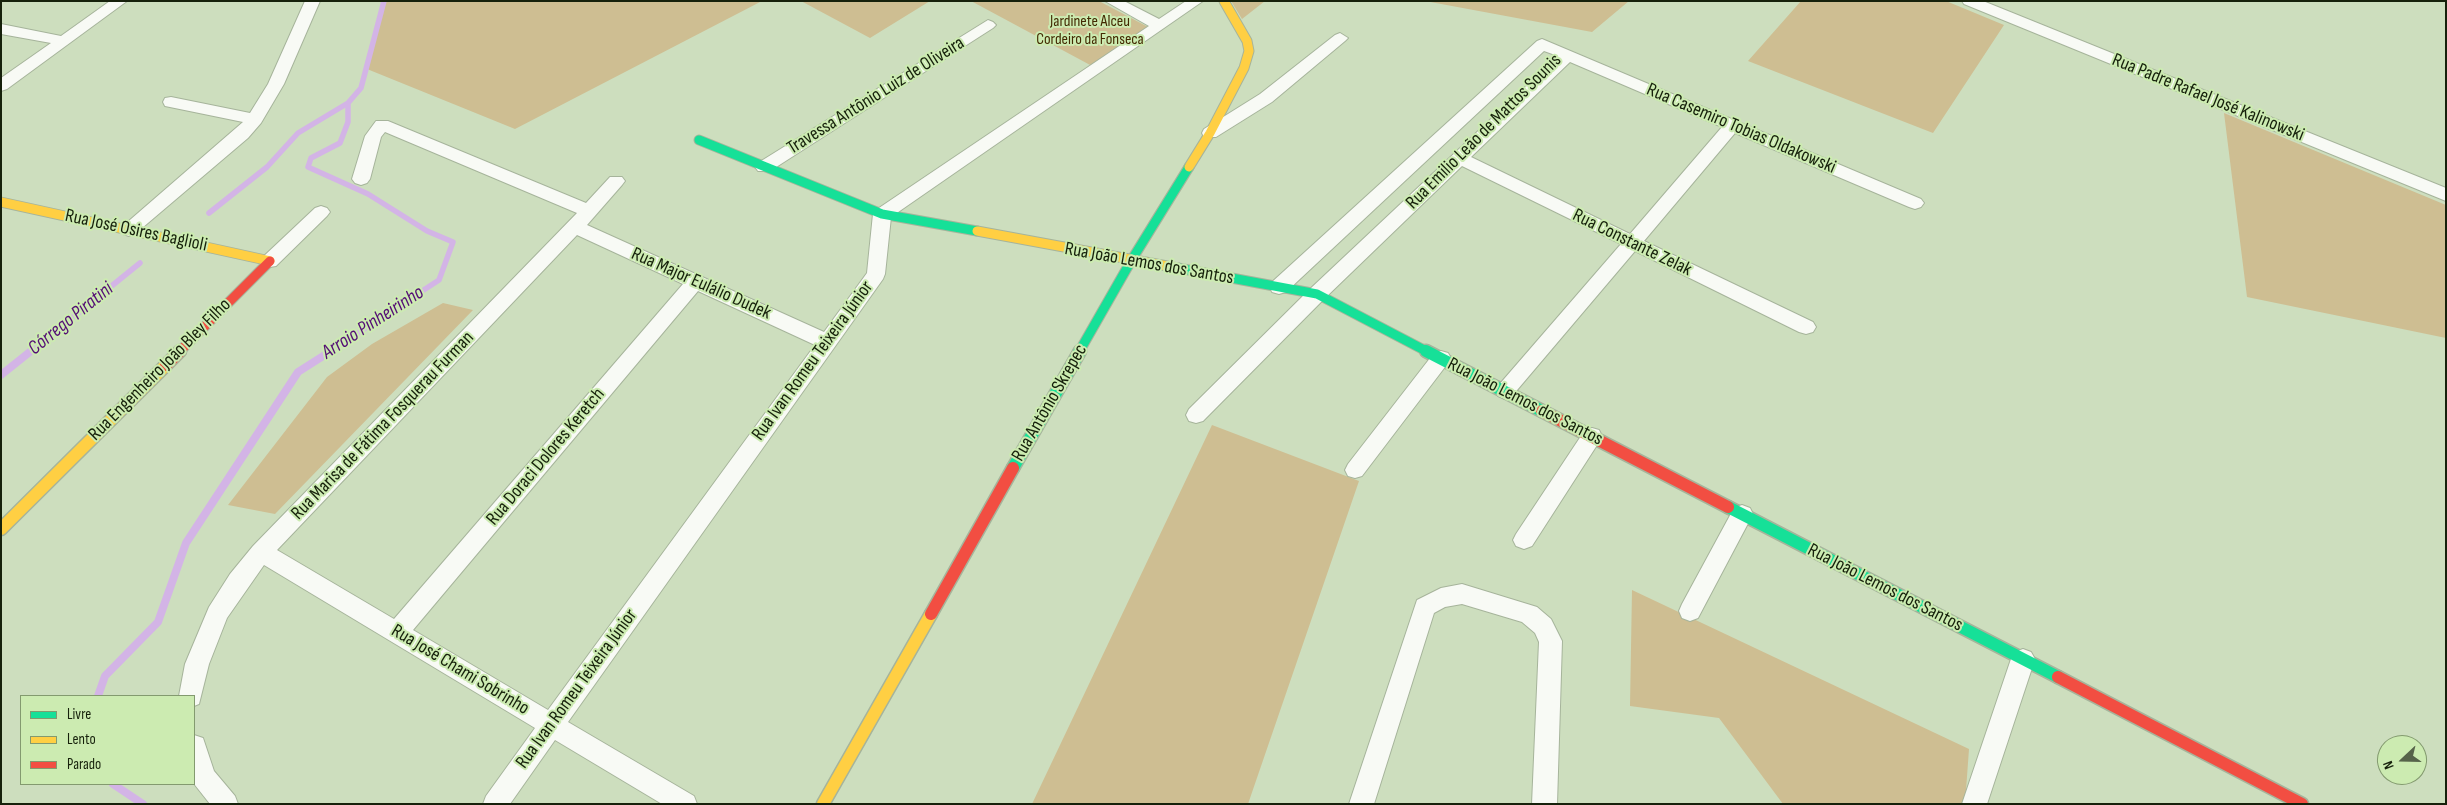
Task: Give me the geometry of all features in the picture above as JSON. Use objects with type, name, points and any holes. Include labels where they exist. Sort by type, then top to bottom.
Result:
[{"type":"street","points":[[1,86],[120,1]]},
{"type":"street","points":[[129,230],[242,134],[255,118],[276,84],[313,1]]},
{"type":"street","points":[[1112,1],[1159,25]]},
{"type":"street","points":[[882,214],[1196,1]]},
{"type":"street","name":"Rua Antônio Skrepec","points":[[823,804],[1131,261],[1210,133],[1244,68],[1249,51],[1244,32],[1224,1]]},
{"type":"street","name":"Rua Padre Rafael José Kalinowski","points":[[1969,1],[2446,195]]},
{"type":"street","name":"Travessa Antônio Luiz de Oliveira","points":[[764,167],[988,26]]},
{"type":"street","points":[[1,29],[64,41]]},
{"type":"street","points":[[1210,133],[1266,98],[1340,38]]},
{"type":"street","name":"Rua Emilio Leão de Mattos Sounis","points":[[1196,414],[1317,294],[1568,55],[1542,44],[1279,287]]},
{"type":"street","name":"Rua Casemiro Tobias Oldakowski","points":[[1568,55],[1915,202]]},
{"type":"street","points":[[171,102],[255,118]]},
{"type":"street","points":[[361,179],[373,136],[382,125],[590,211]]},
{"type":"street","points":[[1505,391],[1732,126]]},
{"type":"street","name":"Rua João Lemos dos Santos","points":[[698,140],[882,214],[1317,294],[2302,804]]},
{"type":"street","name":"Rua Constante Zelak","points":[[1459,158],[1806,327]]},
{"type":"street","name":"Rua Marisa de Fátima Fosquerau Furman","points":[[191,695],[197,664],[217,614],[238,581],[261,552],[575,227],[616,182]]},
{"type":"street","points":[[1379,194],[1407,208]]},
{"type":"street","name":"Rua José Osires Baglioli","points":[[1,202],[270,260]]},
{"type":"street","name":"Rua Engenheiro João Bley Filho","points":[[1,529],[270,260],[321,212]]},
{"type":"street","name":"Rua Ivan Romeu Teixeira Júnior","points":[[495,804],[876,274],[882,214]]},
{"type":"street","name":"Rua Major Eulálio Dudek","points":[[575,227],[827,342]]},
{"type":"street","name":"Rua Doraci Dolores Keretch","points":[[397,632],[696,282]]},
{"type":"street","points":[[1355,470],[1441,358]]},
{"type":"street","points":[[1524,540],[1592,436]]},
{"type":"street","points":[[1690,610],[1742,514]]},
{"type":"street","name":"Rua José Chami Sobrinho","points":[[261,552],[685,804]]},
{"type":"street","points":[[1361,804],[1425,607],[1441,598],[1462,594],[1529,614],[1543,626],[1551,641],[1544,804]]},
{"type":"street","points":[[1974,804],[2024,659]]},
{"type":"street","points":[[195,749],[204,777],[226,804]]},
{"type":"green space","points":[[384,1],[762,1],[515,129],[367,69]]},
{"type":"green space","points":[[801,1],[930,1],[870,38]]},
{"type":"green space","name":"Jardinete Alceu Cordeiro da Fonseca","points":[[971,1],[1099,1],[1148,27],[1092,66]]},
{"type":"green space","points":[[1231,1],[1265,1],[1242,19]]},
{"type":"green space","points":[[1425,1],[1629,1],[1592,32]]},
{"type":"green space","points":[[1801,1],[1946,1],[2004,25],[1933,133],[1748,61]]},
{"type":"green space","points":[[2224,113],[2446,205],[2446,338],[2247,297]]},
{"type":"green space","points":[[443,303],[473,310],[275,514],[228,505],[327,377],[372,344]]},
{"type":"green space","points":[[1212,425],[1359,481],[1248,804],[1032,804]]},
{"type":"green space","points":[[1632,590],[1969,749],[1965,804],[1783,804],[1719,718],[1630,706]]},
{"type":"waterway","name":"Arroio Pinheirinho","points":[[348,103],[361,88],[384,1]]},
{"type":"waterway","name":"Córrego Piratini","points":[[209,213],[267,167],[298,133],[348,103]]},
{"type":"waterway","name":"Arroio Pinheirinho","points":[[329,352],[439,280],[453,242],[427,231],[368,194],[308,167],[311,158],[340,143],[348,122],[348,103]]},
{"type":"waterway","name":"Córrego Piratini","points":[[30,352],[140,263]]},
{"type":"waterway","name":"Córrego Piratini","points":[[1,375],[31,351]]},
{"type":"waterway","name":"Arroio Pinheirinho","points":[[98,695],[105,676],[158,622],[186,543],[298,372],[331,351]]},
{"type":"waterway","name":"Arroio Pinheirinho","points":[[114,785],[143,804]]},
{"type":"traffic: fast","points":[[699,140],[882,214],[977,231]]},
{"type":"traffic: fast","points":[[1013,468],[1131,261],[1189,167]]},
{"type":"traffic: fast","points":[[1178,268],[1317,294],[1542,411]]},
{"type":"traffic: fast","points":[[1728,507],[2058,677]]},
{"type":"traffic: slow","points":[[1189,167],[1210,133],[1244,68],[1249,51],[1247,41],[1224,1]]},
{"type":"traffic: slow","points":[[1,202],[270,261]]},
{"type":"traffic: slow","points":[[977,231],[1178,268]]},
{"type":"traffic: slow","points":[[1,529],[166,365]]},
{"type":"traffic: slow","points":[[823,804],[931,614]]},
{"type":"traffic: jam","points":[[166,365],[270,261]]},
{"type":"traffic: jam","points":[[1542,411],[1728,507]]},
{"type":"traffic: jam","points":[[931,614],[1013,468]]},
{"type":"traffic: jam","points":[[2058,677],[2302,804]]}]
